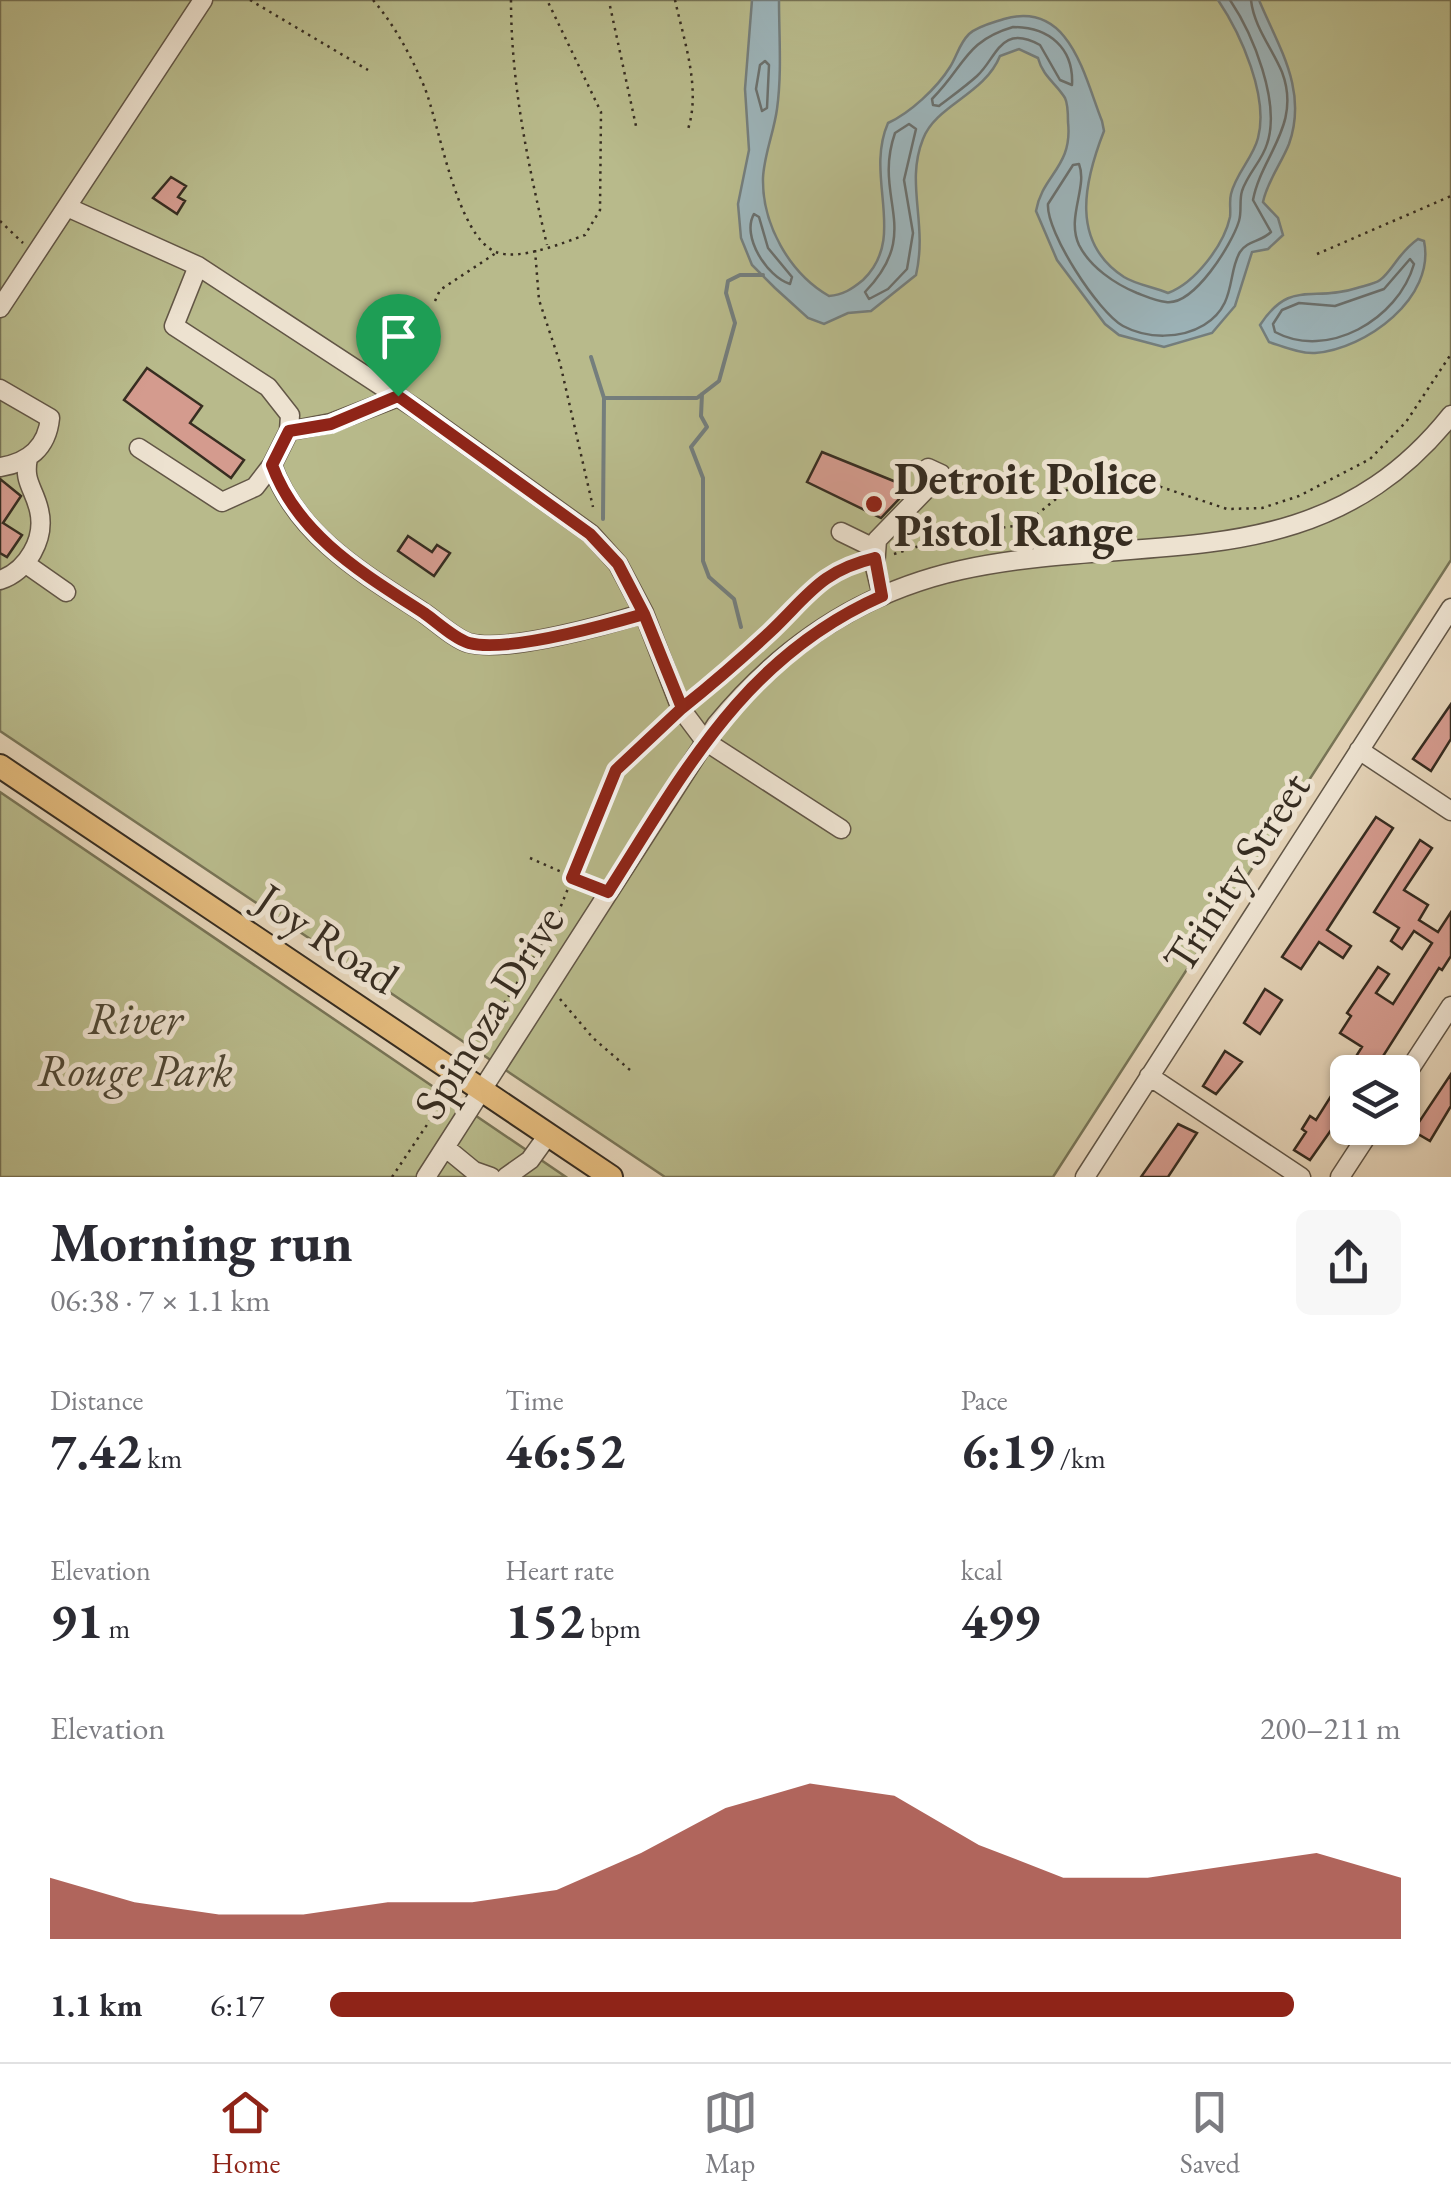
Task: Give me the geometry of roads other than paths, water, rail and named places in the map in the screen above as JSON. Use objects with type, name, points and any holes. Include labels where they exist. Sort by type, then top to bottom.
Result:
[{"type":"main road","name":"Joy Road","points":[[0,766],[611,1177]]},
{"type":"street","points":[[0,308],[203,0]]},
{"type":"street","points":[[68,207],[198,266],[292,319],[590,534],[618,564],[644,614],[682,708],[705,741],[841,829]]},
{"type":"street","points":[[139,448],[222,502],[256,487],[289,431],[290,415],[268,387],[174,326],[198,266]]},
{"type":"street","points":[[0,390],[50,418],[48,433],[28,458],[24,475],[39,510],[38,534],[26,564],[0,580]]},
{"type":"street","points":[[289,431],[331,424],[398,396]]},
{"type":"street","name":"Spinoza Drive","points":[[426,1177],[705,741],[736,700],[783,655],[836,618],[882,596],[987,566],[1243,539],[1291,527],[1373,488],[1414,456],[1451,414]]},
{"type":"street","points":[[0,467],[28,458]]},
{"type":"street","points":[[272,465],[280,488],[332,550],[469,643],[512,642],[597,628],[644,614]]},
{"type":"street","points":[[882,596],[877,540],[941,474],[928,468]]},
{"type":"street","points":[[841,532],[876,554]]},
{"type":"street","points":[[26,564],[66,592]]},
{"type":"street","name":"Trinity Street","points":[[1085,1177],[1451,608]]},
{"type":"street","points":[[1359,750],[1451,811]]},
{"type":"street","points":[[1419,1055],[1451,1006]]},
{"type":"street","points":[[1149,1076],[1301,1177]]},
{"type":"street","points":[[506,1177],[530,1160],[548,1135]]},
{"type":"street","points":[[1340,1177],[1361,1145]]},
{"type":"street","points":[[446,1148],[474,1171],[490,1177]]},
{"type":"water","points":[[752,0],[779,0],[779,95],[763,178],[767,213],[790,261],[829,296],[847,291],[863,280],[883,245],[880,165],[888,123],[938,83],[969,34],[1004,19],[1026,16],[1045,21],[1071,46],[1102,121],[1104,131],[1087,190],[1086,210],[1095,247],[1124,277],[1168,293],[1198,272],[1222,239],[1230,217],[1233,186],[1258,138],[1260,104],[1251,66],[1218,0],[1259,0],[1289,70],[1295,105],[1289,144],[1263,202],[1278,218],[1283,235],[1268,249],[1252,252],[1235,306],[1212,333],[1164,347],[1119,335],[1105,324],[1057,260],[1036,211],[1066,150],[1068,110],[1065,98],[1038,58],[1019,49],[1000,56],[983,81],[938,117],[923,139],[916,172],[920,238],[916,275],[871,311],[848,313],[824,324],[808,318],[752,265],[741,238],[738,204],[749,150],[745,89]]},
{"type":"water","points":[[1418,239],[1424,241],[1425,262],[1419,282],[1393,317],[1375,331],[1355,342],[1315,353],[1269,342],[1260,325],[1282,302],[1303,294],[1341,292],[1375,283]]},
{"type":"waterway","points":[[604,398],[697,398],[719,381],[735,323],[726,293],[728,281],[740,275],[763,275]]},
{"type":"waterway","points":[[591,357],[604,398],[603,519]]},
{"type":"waterway","points":[[702,394],[701,416],[707,427],[691,447],[703,478],[703,561],[709,577],[734,599],[741,627]]},
{"type":"place","name":"Detroit Police Pistol Range","points":[[874,504]]},
{"type":"park label","name":"River Rouge Park","points":[[135,1044]]}]
